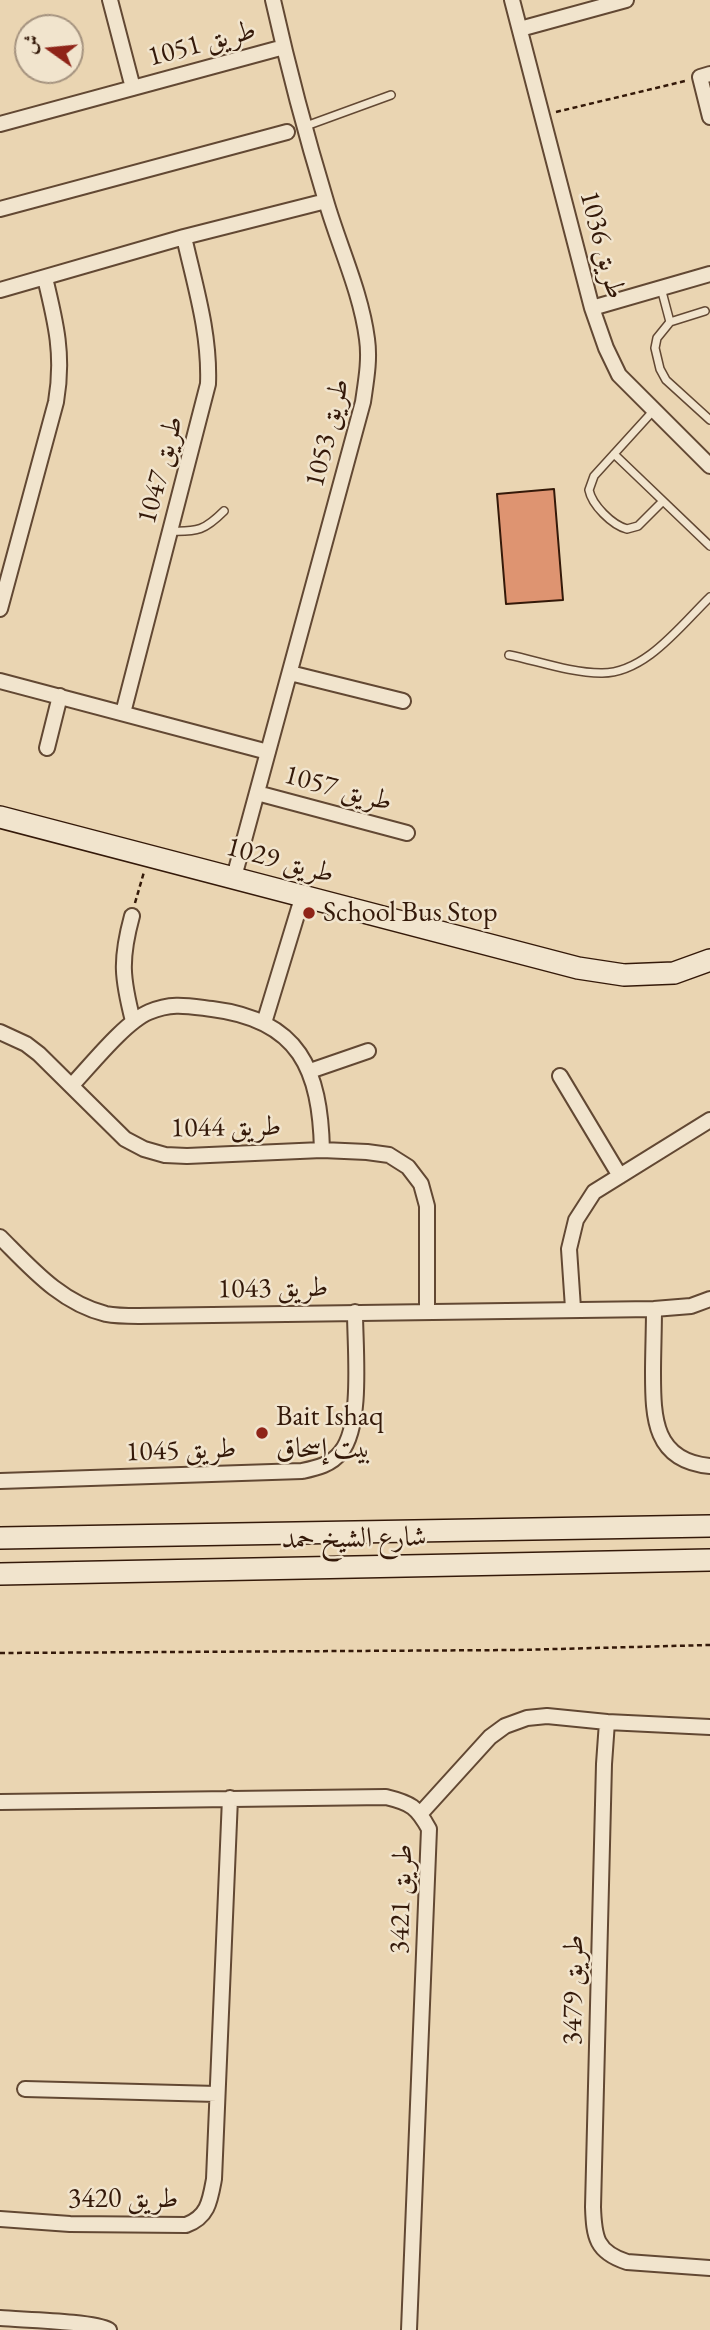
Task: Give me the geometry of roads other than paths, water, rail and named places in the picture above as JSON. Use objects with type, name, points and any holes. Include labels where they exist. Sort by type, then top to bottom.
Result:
[{"type":"main road","name":"طريق 1029","points":[[0,817],[589,970],[624,975],[674,973],[710,960]]},
{"type":"main road","name":"شارع الشيخ حمد","points":[[0,1538],[710,1526]]},
{"type":"main road","name":"شارع الشيخ حمد","points":[[0,1574],[710,1560]]},
{"type":"street","name":"طريق 1051","points":[[110,0],[133,88]]},
{"type":"street","name":"طريق 1053","points":[[234,877],[363,402],[368,371],[367,339],[360,308],[326,201],[273,0]]},
{"type":"street","name":"طريق 1036","points":[[512,0],[592,308],[620,375],[710,466]]},
{"type":"street","points":[[520,29],[626,0]]},
{"type":"street","name":"طريق 1051","points":[[0,124],[284,47]]},
{"type":"street","points":[[705,76],[710,117]]},
{"type":"street","points":[[0,208],[287,132]]},
{"type":"street","points":[[0,290],[184,237],[326,201]]},
{"type":"street","name":"طريق 1047","points":[[123,713],[208,384],[207,333],[184,237]]},
{"type":"street","points":[[592,308],[710,274]]},
{"type":"street","points":[[0,609],[61,378],[58,329],[45,278]]},
{"type":"street","points":[[290,673],[403,701]]},
{"type":"street","points":[[0,681],[268,752]]},
{"type":"street","points":[[47,748],[60,696]]},
{"type":"street","name":"طريق 1057","points":[[257,793],[407,833]]},
{"type":"street","points":[[264,1023],[303,895]]},
{"type":"street","points":[[132,916],[125,941],[123,980],[133,1021]]},
{"type":"street","name":"طريق 1044","points":[[72,1086],[133,1021],[148,1012],[174,1004],[231,1011],[264,1023],[291,1042],[310,1071],[317,1091],[323,1150]]},
{"type":"street","name":"طريق 1044","points":[[0,1032],[26,1044],[125,1139],[144,1149],[165,1155],[323,1150],[389,1155],[408,1167],[421,1184],[427,1206],[427,1311]]},
{"type":"street","points":[[310,1071],[369,1051]]},
{"type":"street","points":[[560,1076],[620,1176]]},
{"type":"street","points":[[573,1308],[569,1250],[576,1220],[594,1192],[710,1120]]},
{"type":"street","name":"طريق 1043","points":[[0,1237],[49,1285],[75,1303],[106,1314],[139,1317],[654,1308],[691,1306],[710,1299]]},
{"type":"street","points":[[654,1308],[653,1411],[657,1429],[667,1445],[681,1458],[710,1466]]},
{"type":"street","name":"طريق 1045","points":[[0,1481],[302,1471],[322,1466],[340,1454],[351,1436],[354,1415],[355,1312]]},
{"type":"street","points":[[421,1813],[490,1737],[505,1726],[527,1718],[547,1716],[710,1727]]},
{"type":"street","name":"طريق 3479","points":[[607,1722],[594,2234],[607,2253],[627,2262],[710,2268]]},
{"type":"street","name":"طريق 3421","points":[[0,1802],[386,1797],[408,1802],[421,1813],[429,1829],[409,2330]]},
{"type":"street","name":"طريق 3420","points":[[0,2219],[70,2224],[186,2225],[200,2220],[210,2204],[214,2179],[230,1798]]},
{"type":"street","points":[[25,2089],[217,2094]]},
{"type":"street","points":[[0,2318],[85,2325],[109,2330]]},
{"type":"lane","points":[[306,126],[391,95]]},
{"type":"lane","points":[[661,288],[670,322]]},
{"type":"lane","points":[[705,311],[670,322],[657,338],[655,348],[666,380],[710,419]]},
{"type":"lane","points":[[654,410],[594,477],[589,490],[594,503],[616,524],[627,529],[638,526],[663,501]]},
{"type":"lane","points":[[614,454],[710,546]]},
{"type":"lane","points":[[170,531],[201,530],[224,510]]},
{"type":"lane","points":[[509,655],[597,673],[622,671],[650,655],[710,597]]},
{"type":"place","name":"School Bus Stop","points":[[309,913]]},
{"type":"place","name":"Bait Ishaq بيت إسحاق","points":[[262,1433]]}]
